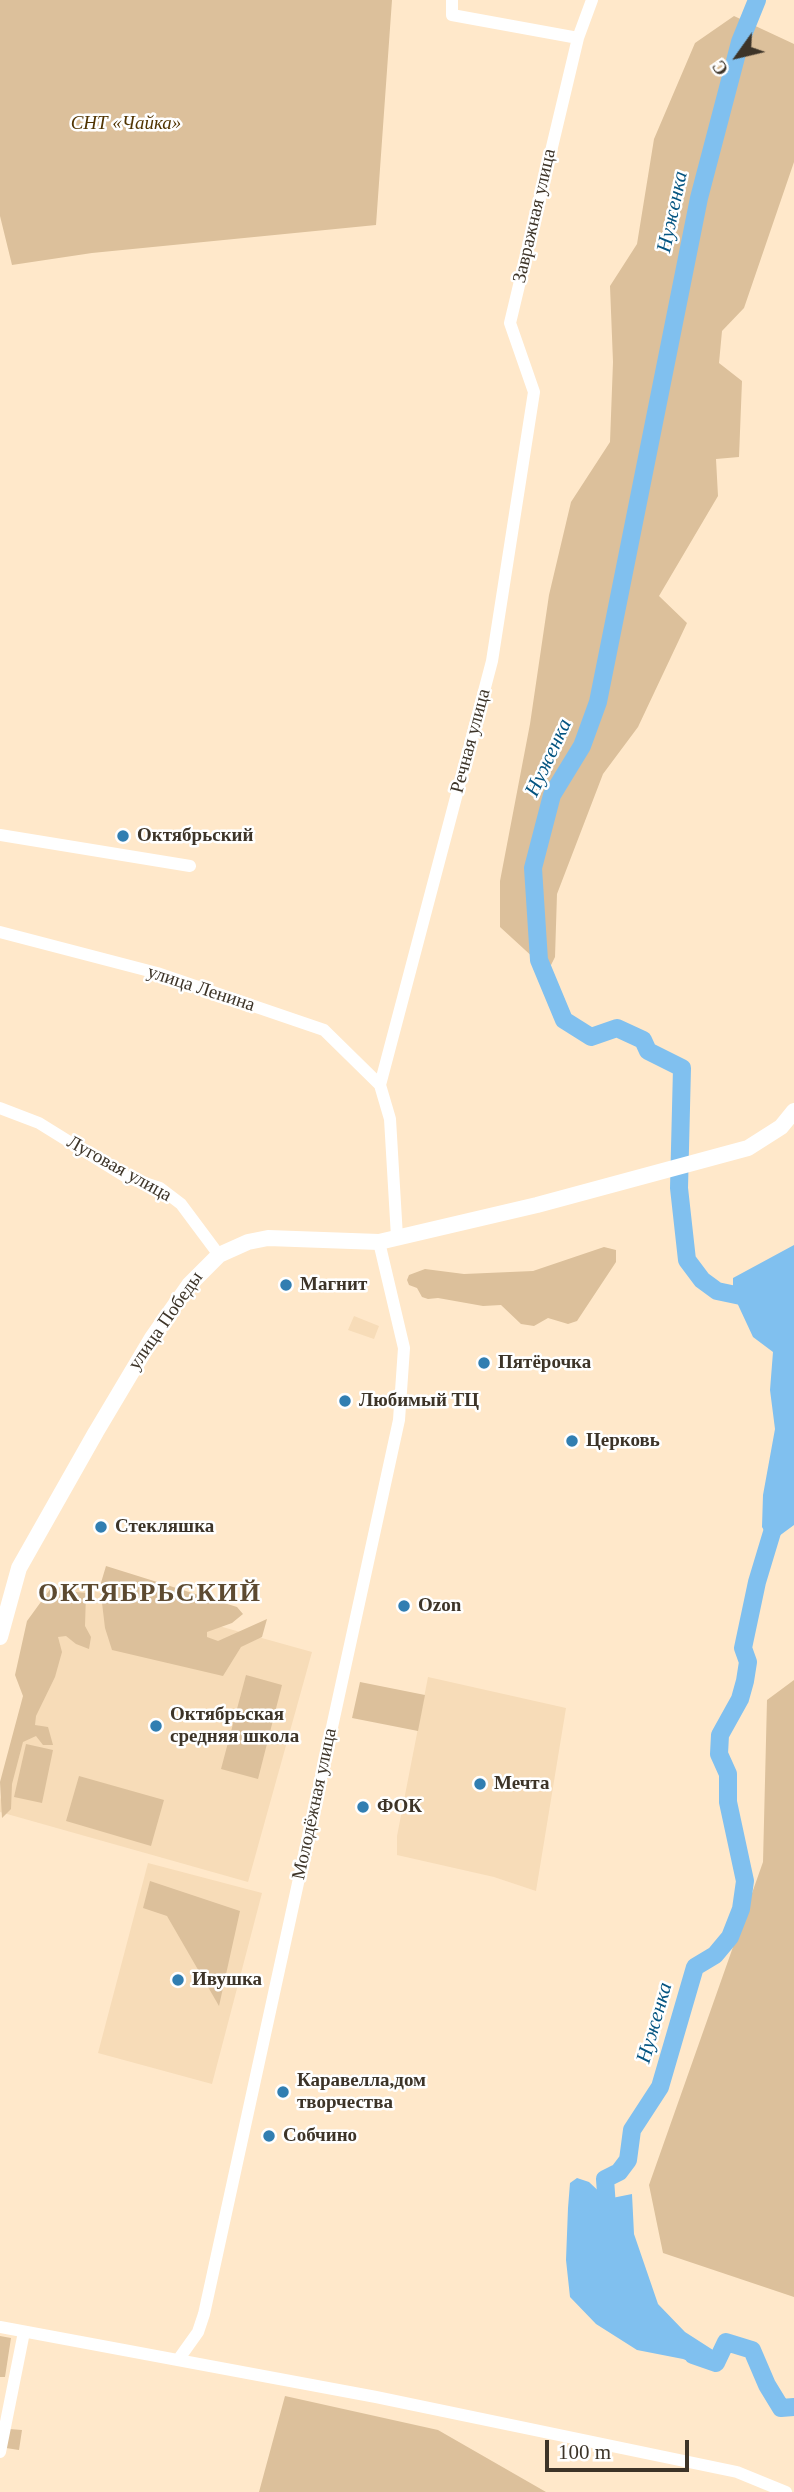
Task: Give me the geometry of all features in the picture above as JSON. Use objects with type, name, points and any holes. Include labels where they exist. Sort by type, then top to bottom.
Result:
[{"type":"street","points":[[452,0],[452,15],[578,38]]},
{"type":"street","name":"Завражная улица","points":[[534,392],[510,323],[578,38],[592,2]]},
{"type":"street","name":"Речная улица","points":[[380,1085],[492,661],[534,392]]},
{"type":"street","points":[[0,835],[190,866]]},
{"type":"street","name":"улица Ленина","points":[[0,932],[157,973],[324,1030],[380,1085]]},
{"type":"street","points":[[380,1085],[390,1119],[397,1237]]},
{"type":"street","name":"Луговая улица","points":[[0,1108],[39,1123],[126,1177],[160,1188],[181,1204],[219,1255]]},
{"type":"street","name":"улица Победы","points":[[0,1637],[19,1568],[96,1432],[152,1338],[190,1285],[219,1255],[247,1241],[268,1238],[379,1242],[650,1176],[748,1148],[765,1139],[794,1111]]},
{"type":"street","name":"Молодёжная улица","points":[[178,2360],[198,2332],[204,2315],[399,1420],[404,1348],[379,1242]]},
{"type":"street","points":[[0,2327],[376,2397],[737,2472],[786,2492]]},
{"type":"street","points":[[0,2452],[24,2332]]},
{"type":"shaded area","points":[[354,1316],[379,1326],[374,1339],[348,1330]]},
{"type":"shaded area","name":"Октябрьская средняя школа","points":[[61,1582],[312,1652],[248,1882],[0,1812],[0,1800]]},
{"type":"shaded area","name":"Мечта","points":[[428,1677],[566,1708],[536,1891],[494,1877],[397,1855],[397,1836]]},
{"type":"shaded area","name":"Ивушка","points":[[148,1863],[262,1893],[212,2084],[98,2053]]},
{"type":"green space","name":"СНТ «Чайка»","points":[[0,0],[392,0],[376,225],[92,253],[12,265],[0,216]]},
{"type":"green space","points":[[734,16],[794,44],[794,162],[744,308],[722,331],[719,363],[742,381],[739,457],[716,459],[718,496],[659,596],[687,623],[638,727],[603,774],[557,894],[555,957],[548,971],[500,927],[500,881],[530,724],[549,595],[571,502],[610,442],[613,362],[610,286],[637,244],[654,139],[695,43]]},
{"type":"green space","points":[[604,1247],[616,1250],[616,1262],[577,1321],[568,1324],[548,1318],[534,1326],[521,1324],[501,1305],[483,1306],[438,1298],[428,1299],[422,1297],[417,1288],[409,1285],[407,1280],[409,1275],[425,1269],[464,1274],[533,1271]]},
{"type":"green space","points":[[106,1566],[237,1607],[243,1614],[232,1623],[207,1632],[207,1637],[218,1641],[267,1619],[262,1637],[241,1647],[223,1676],[112,1650],[105,1628],[100,1586]]},
{"type":"green space","points":[[51,1588],[65,1596],[76,1592],[86,1593],[85,1626],[91,1637],[89,1649],[66,1636],[58,1637],[62,1652],[55,1677],[36,1716],[35,1725],[48,1727],[53,1745],[43,1745],[36,1736],[23,1742],[12,1784],[11,1809],[2,1818],[0,1782],[23,1696],[15,1675],[27,1621]]},
{"type":"green space","points":[[246,1675],[282,1685],[258,1779],[221,1769]]},
{"type":"green space","points":[[794,1680],[794,2297],[663,2253],[649,2185],[763,1862],[767,1700]]},
{"type":"green space","points":[[360,1682],[425,1695],[418,1731],[352,1718]]},
{"type":"green space","points":[[26,1744],[53,1750],[42,1803],[14,1797]]},
{"type":"green space","points":[[79,1776],[164,1800],[151,1846],[66,1821]]},
{"type":"green space","points":[[150,1881],[240,1911],[219,2006],[167,1916],[143,1908]]},
{"type":"green space","points":[[0,2336],[11,2338],[5,2377],[0,2377]]},
{"type":"green space","points":[[285,2396],[438,2430],[546,2492],[259,2492]]},
{"type":"green space","points":[[9,2429],[22,2430],[19,2450],[6,2448]]},
{"type":"water","points":[[794,1245],[794,1525],[771,1542],[762,1527],[763,1495],[775,1429],[770,1390],[773,1352],[753,1337],[733,1294],[733,1278]]},
{"type":"water","points":[[577,2178],[589,2182],[607,2199],[632,2194],[634,2234],[658,2304],[685,2332],[713,2350],[716,2363],[709,2369],[683,2359],[637,2350],[596,2324],[570,2297],[566,2260],[568,2208],[570,2183]]},
{"type":"waterway","name":"Нуженка","points":[[755,1299],[717,1291],[702,1280],[687,1260],[679,1188],[682,1068],[648,1051],[643,1040],[617,1028],[591,1037],[564,1020],[539,960],[533,868],[552,795],[582,746],[598,702],[699,198],[740,42],[757,0]]},
{"type":"waterway","name":"Нуженка","points":[[608,2221],[605,2179],[619,2172],[628,2160],[632,2130],[660,2087],[695,1967],[715,1955],[730,1937],[741,1909],[745,1881],[728,1802],[728,1774],[719,1754],[720,1735],[740,1699],[745,1681],[748,1662],[743,1648],[757,1582],[776,1519]]},
{"type":"waterway","name":"Нуженка","points":[[693,2355],[716,2363],[726,2342],[752,2350],[767,2385],[781,2408],[794,2407]]},
{"type":"place","name":"Октябрьский","points":[[123,836]]},
{"type":"place","name":"Магнит","points":[[286,1285]]},
{"type":"place","name":"Пятёрочка","points":[[484,1363]]},
{"type":"place","name":"Любимый ТЦ","points":[[345,1401]]},
{"type":"place","name":"Церковь","points":[[572,1441]]},
{"type":"place","name":"Стекляшка","points":[[101,1527]]},
{"type":"place","name":"Ozon","points":[[404,1606]]},
{"type":"place","name":"Октябрьская средняя школа","points":[[156,1726]]},
{"type":"place","name":"Мечта","points":[[480,1784]]},
{"type":"place","name":"ФОК","points":[[363,1807]]},
{"type":"place","name":"Ивушка","points":[[178,1980]]},
{"type":"place","name":"Каравелла,дом творчества","points":[[283,2092]]},
{"type":"place","name":"Собчино","points":[[269,2136]]},
{"type":"district","name":"ОКТЯБРЬСКИЙ","points":[[150,1594]]}]
